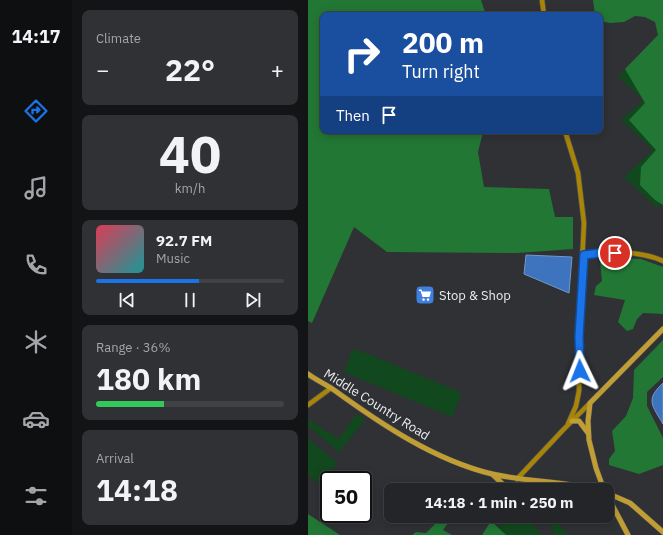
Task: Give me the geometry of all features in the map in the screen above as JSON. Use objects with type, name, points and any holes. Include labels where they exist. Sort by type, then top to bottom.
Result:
[{"type":"main road","points":[[542,0],[544,12]]},
{"type":"main road","points":[[567,134],[578,173],[584,223],[584,255],[579,336],[579,391],[570,423]]},
{"type":"main road","points":[[584,255],[600,253],[630,253],[657,258],[663,261]]},
{"type":"main road","points":[[517,479],[663,329]]},
{"type":"main road","name":"Middle Country Road","points":[[308,374],[331,388],[373,418],[411,441],[457,462],[492,474],[546,483]]},
{"type":"main road","points":[[308,405],[331,388]]},
{"type":"main road","points":[[590,403],[588,434],[596,468],[601,483]]},
{"type":"main road","points":[[570,423],[579,421],[588,434]]},
{"type":"main road","points":[[492,474],[502,483]]},
{"type":"main road","points":[[614,497],[630,503],[663,532]]},
{"type":"main road","points":[[614,508],[628,535]]},
{"type":"green space","points":[[308,0],[481,0],[485,12],[320,12],[320,134],[482,134],[478,152],[484,187],[549,189],[555,217],[573,217],[573,249],[517,253],[387,252],[354,227],[312,323],[308,321]]},
{"type":"green space","points":[[593,0],[663,0],[663,205],[655,200],[640,185],[641,167],[656,150],[629,120],[645,103],[625,69],[658,35],[655,22],[645,17],[635,16],[624,22],[610,23],[603,22],[603,12],[595,12]]},
{"type":"green space","points":[[663,33],[663,202],[657,208],[624,177],[653,150],[621,120],[644,100],[618,77]]},
{"type":"green space","points":[[605,258],[641,259],[663,267],[663,314],[643,313],[637,319],[633,329],[627,331],[618,322],[625,300],[594,295],[596,286],[602,281],[600,261]]},
{"type":"green space","points":[[663,340],[663,377],[647,392],[647,406],[663,438],[663,465],[639,474],[609,465],[609,459],[615,451],[612,431],[626,416],[633,398],[634,370]]},
{"type":"green space","points":[[358,350],[460,392],[461,395],[452,417],[344,372],[352,351]]},
{"type":"green space","points":[[356,414],[365,420],[339,452],[308,426],[308,419],[339,439]]},
{"type":"green space","points":[[308,438],[337,463],[331,471],[320,471],[320,484],[308,475]]},
{"type":"green space","points":[[308,514],[340,535],[308,535]]},
{"type":"green space","points":[[436,523],[448,523],[443,530],[452,535],[412,535],[416,532],[426,533]]},
{"type":"green space","points":[[490,523],[493,523],[506,535],[482,535]]},
{"type":"green space","points":[[502,523],[532,523],[541,535],[500,535],[498,530]]},
{"type":"green space","points":[[551,523],[558,523],[567,535],[554,535]]},
{"type":"water","points":[[526,255],[572,257],[569,293],[524,274]]},
{"type":"water","points":[[663,383],[663,424],[653,407],[652,398],[657,389]]},
{"type":"place","name":"Stop & Shop","points":[[425,295]]},
{"type":"route","points":[[580,371],[580,295],[584,255],[615,253]]}]
